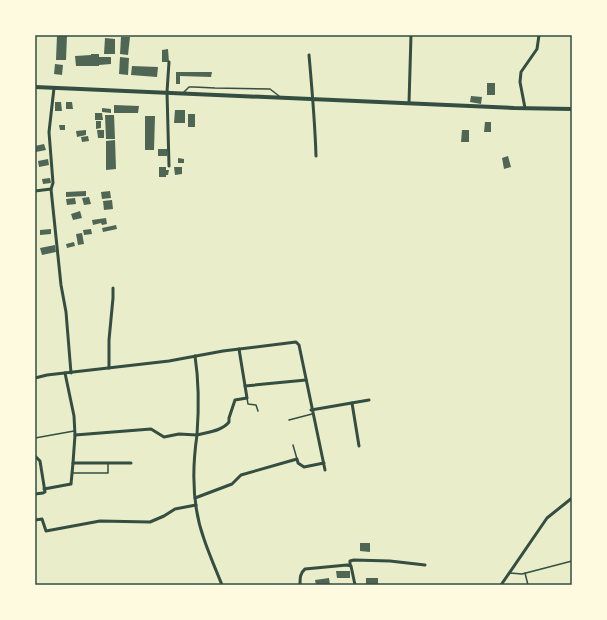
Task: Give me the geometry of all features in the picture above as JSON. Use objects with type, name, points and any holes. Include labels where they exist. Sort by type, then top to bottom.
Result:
[{"type":"main road","points":[[35,87],[572,109]]},
{"type":"street","points":[[409,103],[411,35]]},
{"type":"street","points":[[524,108],[520,82],[521,72],[537,49],[538,35]]},
{"type":"street","points":[[310,55],[312,99],[315,111],[316,156]]},
{"type":"street","points":[[169,62],[166,92],[169,166]]},
{"type":"street","points":[[54,88],[49,132],[53,183],[51,189],[61,285],[66,312],[70,373]]},
{"type":"street","points":[[35,192],[51,189]]},
{"type":"street","points":[[109,368],[109,340],[114,298],[113,288]]},
{"type":"street","points":[[35,378],[296,342],[299,345],[312,414],[325,470]]},
{"type":"street","points":[[75,433],[151,429],[164,437],[178,434],[197,435],[222,428],[229,422],[235,400],[247,398],[239,350]]},
{"type":"street","points":[[194,356],[198,387],[197,435],[194,453],[193,477],[195,498],[203,538],[222,585]]},
{"type":"street","points":[[44,489],[69,485],[71,481],[75,433],[74,416],[65,373]]},
{"type":"street","points":[[245,386],[306,380]]},
{"type":"street","points":[[312,410],[369,400]]},
{"type":"street","points":[[352,403],[359,446]]},
{"type":"street","points":[[35,456],[40,461],[45,492],[43,494],[35,494]]},
{"type":"street","points":[[195,498],[232,484],[241,475],[297,459],[298,463],[304,467],[324,463]]},
{"type":"street","points":[[73,463],[131,463]]},
{"type":"street","points":[[501,585],[547,518],[572,498]]},
{"type":"street","points":[[35,520],[42,519],[46,530],[100,521],[150,522],[175,509],[196,505]]},
{"type":"street","points":[[355,585],[350,565],[350,562],[354,560],[390,561],[425,565]]},
{"type":"street","points":[[300,585],[301,573],[305,569],[350,565]]},
{"type":"lane","points":[[182,93],[190,87],[270,89],[281,97]]},
{"type":"lane","points":[[247,398],[248,404],[256,406],[258,411]]},
{"type":"lane","points":[[289,420],[312,414]]},
{"type":"lane","points":[[35,438],[75,433]]},
{"type":"lane","points":[[293,445],[297,459]]},
{"type":"lane","points":[[72,473],[108,473],[108,463]]},
{"type":"lane","points":[[510,572],[517,574],[525,573],[572,561]]},
{"type":"lane","points":[[525,573],[528,585]]},
{"type":"building","points":[[57,35],[67,35],[66,60],[56,60]]},
{"type":"building","points":[[121,37],[130,37],[128,55],[120,54]]},
{"type":"building","points":[[105,38],[115,39],[115,54],[104,54]]},
{"type":"building","points":[[168,49],[169,62],[162,62],[162,50]]},
{"type":"building","points":[[99,54],[99,57],[111,57],[111,64],[99,66],[76,66],[75,56]]},
{"type":"building","points":[[120,57],[129,58],[128,75],[119,74]]},
{"type":"building","points":[[55,64],[63,65],[62,75],[54,74]]},
{"type":"building","points":[[132,66],[158,67],[157,77],[131,75]]},
{"type":"building","points":[[176,72],[212,72],[211,77],[180,76],[180,84],[176,84]]},
{"type":"building","points":[[487,83],[495,83],[495,95],[487,95]]},
{"type":"building","points":[[471,96],[482,97],[481,104],[470,102]]},
{"type":"building","points":[[55,102],[61,102],[62,111],[55,111]]},
{"type":"building","points":[[66,102],[72,102],[73,109],[66,109]]},
{"type":"building","points":[[114,105],[139,106],[138,113],[114,113]]},
{"type":"building","points":[[102,108],[111,109],[111,113],[102,112]]},
{"type":"building","points":[[175,110],[185,110],[185,123],[174,123]]},
{"type":"building","points":[[95,113],[102,113],[103,120],[95,120]]},
{"type":"building","points":[[188,114],[195,114],[195,127],[188,127]]},
{"type":"building","points":[[105,115],[114,115],[115,139],[106,139]]},
{"type":"building","points":[[145,116],[155,116],[154,150],[145,150]]},
{"type":"building","points":[[96,121],[101,121],[101,128],[96,129]]},
{"type":"building","points":[[485,122],[491,122],[491,132],[484,132]]},
{"type":"building","points":[[59,125],[65,125],[65,130],[60,130]]},
{"type":"building","points":[[86,130],[86,135],[77,137],[76,131]]},
{"type":"building","points":[[97,130],[104,130],[104,138],[98,138]]},
{"type":"building","points":[[462,130],[469,130],[469,142],[461,142]]},
{"type":"building","points":[[88,136],[89,141],[82,142],[81,137]]},
{"type":"building","points":[[115,140],[116,169],[106,170],[106,141]]},
{"type":"building","points":[[44,144],[46,150],[36,152],[35,146]]},
{"type":"building","points":[[158,149],[167,149],[167,156],[158,156]]},
{"type":"building","points":[[508,156],[511,167],[504,169],[502,158]]},
{"type":"building","points":[[178,158],[184,159],[184,163],[178,163]]},
{"type":"building","points":[[48,159],[49,165],[39,167],[38,161]]},
{"type":"building","points":[[159,167],[166,167],[166,170],[169,170],[166,177],[159,177]]},
{"type":"building","points":[[174,167],[182,167],[182,174],[175,175]]},
{"type":"building","points":[[50,178],[51,183],[43,184],[42,179]]},
{"type":"building","points":[[86,191],[86,196],[66,197],[66,192]]},
{"type":"building","points":[[110,191],[111,198],[102,199],[101,192]]},
{"type":"building","points":[[89,197],[91,204],[84,205],[82,198]]},
{"type":"building","points":[[75,198],[76,204],[67,205],[66,199]]},
{"type":"building","points":[[112,200],[113,209],[104,210],[103,201]]},
{"type":"building","points":[[80,211],[82,218],[73,220],[71,214]]},
{"type":"building","points":[[106,218],[107,224],[102,225],[101,223],[93,225],[92,220]]},
{"type":"building","points":[[116,225],[117,229],[103,232],[102,228]]},
{"type":"building","points":[[51,229],[51,234],[40,235],[40,230]]},
{"type":"building","points":[[91,229],[92,234],[84,235],[83,230]]},
{"type":"building","points":[[82,233],[84,244],[78,245],[76,234]]},
{"type":"building","points":[[74,242],[75,246],[67,248],[66,244]]},
{"type":"building","points":[[55,245],[56,252],[42,255],[40,248]]},
{"type":"building","points":[[360,543],[370,543],[370,552],[360,551]]},
{"type":"building","points":[[336,571],[350,571],[350,578],[337,578]]},
{"type":"building","points":[[329,578],[330,585],[316,585],[315,580]]},
{"type":"building","points":[[366,578],[378,578],[378,585],[366,585]]}]
